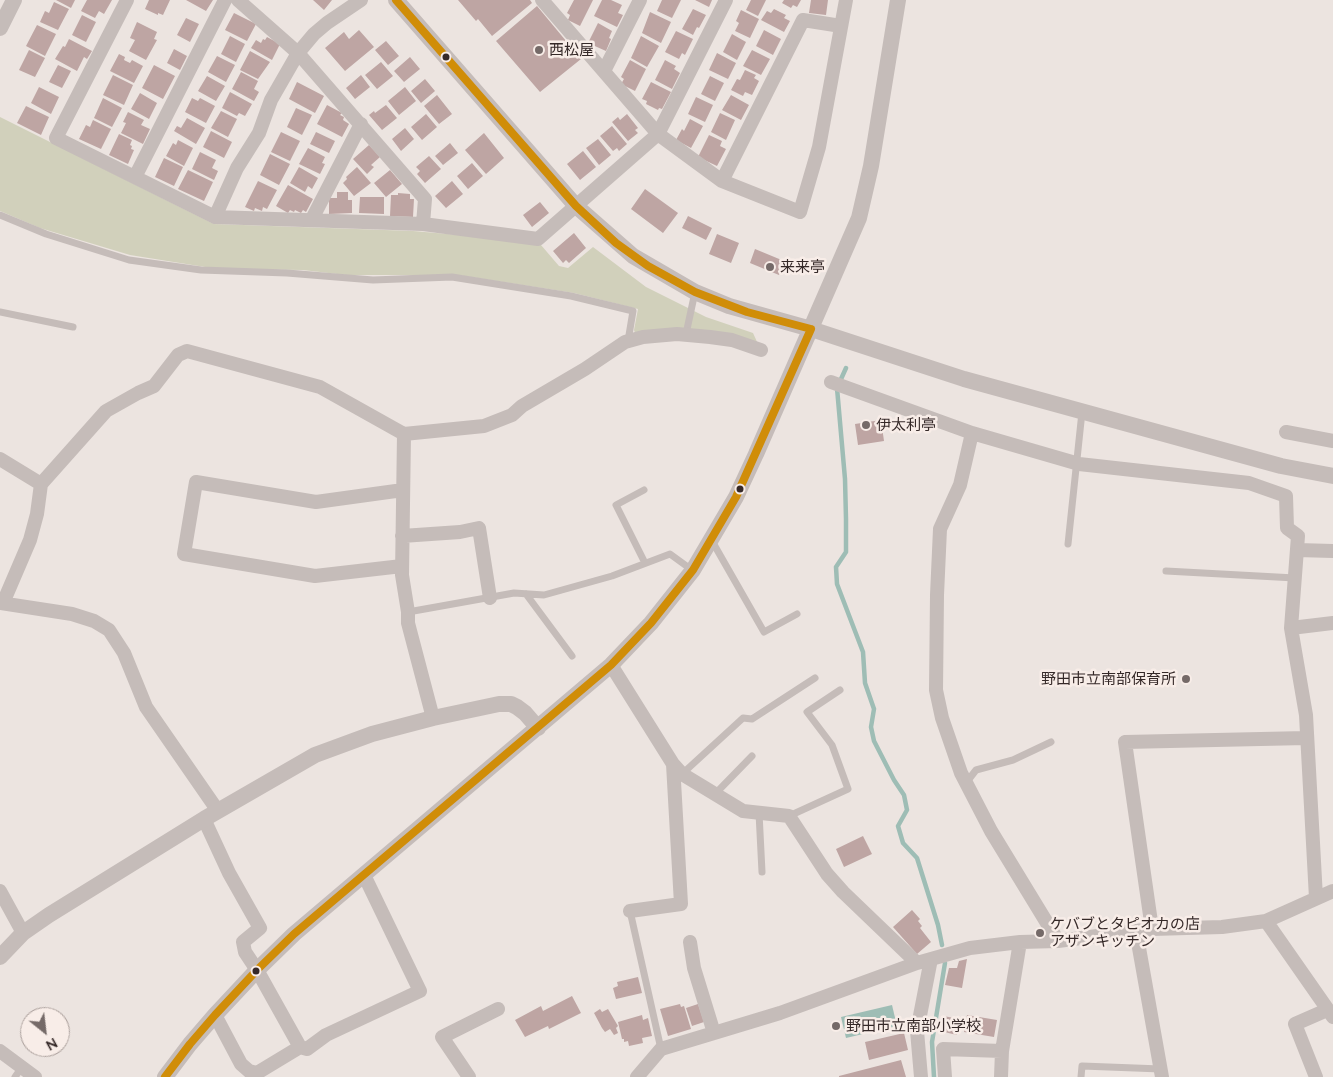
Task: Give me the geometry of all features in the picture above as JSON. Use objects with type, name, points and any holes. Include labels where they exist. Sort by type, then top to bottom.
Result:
[{"type":"street","points":[[0,28],[14,0]]},
{"type":"street","points":[[127,0],[56,138],[215,217],[423,224],[538,239],[658,134],[726,0]]},
{"type":"street","points":[[135,178],[225,0]]},
{"type":"street","points":[[238,0],[298,53],[425,199],[423,224]]},
{"type":"street","points":[[215,217],[237,168],[259,133],[272,100],[298,53],[314,34],[327,23],[361,0]]},
{"type":"street","points":[[396,0],[576,206],[633,256],[695,292],[747,312],[811,329],[964,379],[1281,466],[1333,476]]},
{"type":"street","points":[[604,71],[640,0]]},
{"type":"street","points":[[548,2],[658,134],[722,181],[800,212],[819,147],[846,0]]},
{"type":"street","points":[[165,1077],[215,1015],[294,934],[611,665],[651,623],[693,570],[712,540],[752,463],[854,232],[864,202],[871,166],[898,0]]},
{"type":"street","points":[[722,181],[803,20],[841,26]]},
{"type":"street","points":[[312,219],[361,124]]},
{"type":"street","points":[[364,874],[420,991],[326,1035],[307,1049],[300,1047],[245,952],[243,942],[260,928],[229,873],[211,815],[146,707],[124,653],[109,630],[94,621],[72,614],[1,603],[30,540],[37,514],[41,484],[106,411],[154,386],[178,355],[187,351],[320,387],[404,434],[484,426],[505,418],[628,341],[643,337],[686,334],[732,340],[760,350]]},
{"type":"street","points":[[832,382],[972,433],[1076,463],[1250,483],[1286,496],[1287,528],[1298,536],[1291,628],[1306,715],[1316,898]]},
{"type":"street","points":[[1286,432],[1333,441]]},
{"type":"street","points":[[972,433],[960,485],[940,529],[936,690],[942,718],[961,774],[991,830],[1058,941]]},
{"type":"street","points":[[404,434],[402,575],[408,623],[433,718]]},
{"type":"street","points":[[0,459],[41,484]]},
{"type":"street","points":[[402,566],[315,576],[184,554],[196,482],[316,502],[403,490]]},
{"type":"street","points":[[402,536],[460,532],[480,528],[490,598]]},
{"type":"street","points":[[1297,550],[1333,551]]},
{"type":"street","points":[[1291,628],[1333,623]]},
{"type":"street","points":[[611,665],[678,769],[743,811],[789,816],[828,874],[843,892],[917,963]]},
{"type":"street","points":[[0,957],[23,933],[49,915],[211,815],[315,755],[343,743],[433,718],[499,704],[511,704],[525,713],[538,728]]},
{"type":"street","points":[[1152,929],[1125,742],[1306,738]]},
{"type":"street","points":[[630,911],[680,904],[678,769]]},
{"type":"street","points":[[0,891],[23,933]]},
{"type":"street","points":[[637,1077],[661,1049],[780,1013],[917,963],[970,948],[1020,942],[1058,941],[1152,929],[1222,927],[1266,921],[1333,891]]},
{"type":"street","points":[[1266,921],[1330,1013],[1295,1024],[1316,1077]]},
{"type":"street","points":[[1136,931],[1161,1073]]},
{"type":"street","points":[[690,942],[694,968],[714,1033]]},
{"type":"street","points":[[1001,1077],[1002,1051],[1020,942]]},
{"type":"street","points":[[921,1077],[917,1031],[931,960]]},
{"type":"street","points":[[469,1077],[442,1036],[498,1009]]},
{"type":"street","points":[[215,1015],[241,1064],[249,1072],[257,1073],[300,1047]]},
{"type":"street","points":[[945,1077],[943,1049],[1002,1051]]},
{"type":"street","points":[[0,1052],[19,1072],[35,1077]]},
{"type":"lane","points":[[0,215],[46,234],[129,260],[201,270],[287,272],[373,280],[452,277],[571,296],[634,311],[628,341]]},
{"type":"lane","points":[[686,334],[695,292]]},
{"type":"lane","points":[[0,312],[72,327]]},
{"type":"lane","points":[[1068,544],[1082,412]]},
{"type":"lane","points":[[644,490],[616,505],[645,563]]},
{"type":"lane","points":[[712,540],[764,632],[797,614]]},
{"type":"lane","points":[[408,612],[514,594],[544,595],[612,576],[670,554],[693,570]]},
{"type":"lane","points":[[1166,572],[1295,578]]},
{"type":"lane","points":[[526,594],[572,656]]},
{"type":"lane","points":[[678,769],[743,718],[752,719],[814,678]]},
{"type":"lane","points":[[789,816],[848,789],[832,745],[807,712],[840,690]]},
{"type":"lane","points":[[966,783],[976,770],[1013,760],[1051,742]]},
{"type":"lane","points":[[716,794],[752,756]]},
{"type":"lane","points":[[759,813],[762,872]]},
{"type":"lane","points":[[630,911],[661,1049]]},
{"type":"lane","points":[[1082,1077],[1082,1066],[1161,1073]]},
{"type":"green space","points":[[0,117],[214,224],[413,231],[482,237],[541,245],[559,266],[568,268],[593,247],[646,287],[706,317],[753,333],[758,344],[635,333],[638,309],[574,293],[458,275],[346,275],[303,270],[234,269],[205,267],[130,255],[40,228],[0,211]]},
{"type":"water","points":[[892,1005],[897,1026],[846,1038],[841,1017]]},
{"type":"building","points":[[56,0],[75,0],[71,8]]},
{"type":"building","points":[[87,0],[112,0],[104,14],[99,11],[95,18],[81,11]]},
{"type":"building","points":[[149,0],[170,0],[163,15],[158,13],[158,15],[145,9]]},
{"type":"building","points":[[186,0],[213,0],[206,11]]},
{"type":"building","points":[[313,0],[332,0],[324,10]]},
{"type":"building","points":[[458,0],[530,0],[532,3],[492,36]]},
{"type":"building","points":[[574,0],[593,0],[580,26],[568,20],[570,15],[567,13]]},
{"type":"building","points":[[602,0],[611,0],[622,5],[618,13],[623,15],[617,27],[594,16]]},
{"type":"building","points":[[662,0],[681,0],[672,18],[657,11]]},
{"type":"building","points":[[695,0],[712,0],[709,7]]},
{"type":"building","points":[[751,0],[766,0],[758,16],[746,10]]},
{"type":"building","points":[[784,0],[801,0],[797,7],[793,5],[791,8],[782,3]]},
{"type":"building","points":[[811,0],[828,0],[826,15],[809,13]]},
{"type":"building","points":[[54,2],[69,9],[58,30],[40,22],[45,11],[49,13]]},
{"type":"building","name":"西松屋","points":[[537,6],[581,59],[540,92],[496,41]]},
{"type":"building","points":[[693,9],[706,15],[693,35],[682,29]]},
{"type":"building","points":[[774,9],[786,15],[784,18],[790,21],[784,32],[761,20],[767,11],[771,13]]},
{"type":"building","points":[[741,10],[759,19],[750,38],[735,31],[739,23],[736,21]]},
{"type":"building","points":[[650,12],[671,22],[661,43],[642,33]]},
{"type":"building","points":[[234,13],[256,24],[247,41],[225,30]]},
{"type":"building","points":[[82,15],[96,22],[86,42],[72,35]]},
{"type":"building","points":[[186,18],[199,24],[190,42],[177,35]]},
{"type":"building","points":[[137,22],[157,32],[154,39],[157,40],[146,60],[129,51],[135,40],[130,38]]},
{"type":"building","points":[[598,23],[612,31],[606,51],[588,43]]},
{"type":"building","points":[[37,25],[56,34],[45,56],[26,46]]},
{"type":"building","points":[[359,30],[374,47],[345,71],[325,48],[344,32],[349,39]]},
{"type":"building","points":[[764,30],[781,39],[773,55],[756,46]]},
{"type":"building","points":[[676,31],[693,39],[685,55],[682,53],[679,59],[665,52]]},
{"type":"building","points":[[732,34],[746,42],[737,60],[723,52]]},
{"type":"building","points":[[230,36],[245,44],[236,62],[221,54]]},
{"type":"building","points":[[641,36],[659,46],[647,67],[631,58]]},
{"type":"building","points":[[267,37],[280,44],[272,60],[251,48],[256,40],[261,43]]},
{"type":"building","points":[[69,39],[92,51],[87,59],[84,57],[77,71],[55,59]]},
{"type":"building","points":[[386,41],[399,56],[388,65],[375,50]]},
{"type":"building","points":[[174,49],[187,56],[180,70],[167,63]]},
{"type":"building","points":[[29,50],[45,58],[35,77],[19,70]]},
{"type":"building","points":[[752,50],[770,59],[761,75],[743,66]]},
{"type":"building","points":[[250,51],[270,62],[258,79],[240,70]]},
{"type":"building","points":[[717,53],[736,63],[728,79],[709,70]]},
{"type":"building","points":[[119,54],[130,63],[132,60],[143,66],[134,83],[110,71]]},
{"type":"building","points":[[217,56],[235,65],[226,82],[208,72]]},
{"type":"building","points":[[410,57],[420,69],[404,82],[394,71]]},
{"type":"building","points":[[630,60],[646,69],[635,91],[621,84],[624,79],[621,77]]},
{"type":"building","points":[[665,60],[676,66],[674,69],[680,73],[672,89],[655,80]]},
{"type":"building","points":[[381,62],[393,76],[377,89],[365,75]]},
{"type":"building","points":[[58,65],[71,71],[62,88],[49,82]]},
{"type":"building","points":[[154,65],[175,76],[163,99],[142,88]]},
{"type":"building","points":[[745,70],[756,75],[754,78],[759,81],[752,95],[745,92],[743,96],[731,90],[737,79],[740,80]]},
{"type":"building","points":[[241,72],[258,81],[254,89],[259,92],[254,101],[232,89]]},
{"type":"building","points":[[113,75],[133,85],[124,105],[103,95]]},
{"type":"building","points":[[361,75],[370,87],[355,99],[346,88]]},
{"type":"building","points":[[207,76],[225,86],[216,101],[198,91]]},
{"type":"building","points":[[710,76],[724,83],[715,101],[701,94]]},
{"type":"building","points":[[425,79],[435,91],[421,103],[411,91]]},
{"type":"building","points":[[297,82],[324,96],[315,113],[289,99]]},
{"type":"building","points":[[651,82],[671,92],[662,109],[659,108],[658,110],[646,104],[647,101],[642,99]]},
{"type":"building","points":[[39,87],[59,97],[51,114],[31,103]]},
{"type":"building","points":[[405,87],[416,101],[399,115],[388,101]]},
{"type":"building","points":[[230,92],[252,104],[245,116],[239,113],[237,116],[222,108]]},
{"type":"building","points":[[140,93],[157,103],[149,119],[131,109]]},
{"type":"building","points":[[437,95],[452,114],[439,124],[424,106]]},
{"type":"building","points":[[731,95],[749,105],[741,120],[722,110]]},
{"type":"building","points":[[696,97],[713,105],[705,122],[688,114]]},
{"type":"building","points":[[103,98],[122,108],[112,127],[94,118]]},
{"type":"building","points":[[192,98],[198,101],[200,98],[215,106],[206,123],[185,112]]},
{"type":"building","points":[[327,105],[342,113],[340,115],[344,117],[343,120],[349,124],[342,137],[317,124]]},
{"type":"building","points":[[386,105],[397,118],[382,130],[369,115]]},
{"type":"building","points":[[26,106],[49,117],[41,135],[17,123]]},
{"type":"building","points":[[296,108],[312,115],[302,135],[287,127]]},
{"type":"building","points":[[221,111],[237,119],[228,137],[211,128]]},
{"type":"building","points":[[128,112],[144,120],[141,125],[150,129],[143,144],[121,133],[126,123],[123,122]]},
{"type":"building","points":[[720,113],[735,120],[726,140],[711,132]]},
{"type":"building","points":[[426,114],[437,127],[422,140],[411,127]]},
{"type":"building","points":[[627,114],[638,128],[635,130],[638,133],[628,141],[612,122],[618,117],[620,120]]},
{"type":"building","points":[[187,118],[205,128],[196,144],[174,131],[177,126],[181,128]]},
{"type":"building","points":[[690,119],[703,126],[691,148],[676,140],[682,129],[684,131]]},
{"type":"building","points":[[93,120],[111,129],[101,149],[79,139],[86,125],[90,127]]},
{"type":"building","points":[[612,126],[627,144],[619,151],[617,148],[613,151],[600,136]]},
{"type":"building","points":[[405,128],[414,139],[401,151],[392,139]]},
{"type":"building","points":[[211,131],[232,142],[224,158],[203,147]]},
{"type":"building","points":[[281,132],[300,141],[290,161],[271,152]]},
{"type":"building","points":[[316,132],[335,141],[329,153],[310,144]]},
{"type":"building","points":[[484,133],[504,158],[486,174],[465,150]]},
{"type":"building","points":[[119,134],[132,140],[130,145],[132,146],[131,149],[134,150],[128,164],[109,155]]},
{"type":"building","points":[[709,135],[722,141],[720,146],[726,149],[717,166],[698,157]]},
{"type":"building","points":[[598,139],[611,155],[599,165],[586,148]]},
{"type":"building","points":[[178,140],[193,148],[184,166],[166,156],[173,143],[176,145]]},
{"type":"building","points":[[450,143],[458,153],[443,165],[435,156]]},
{"type":"building","points":[[369,145],[380,157],[371,165],[374,167],[367,174],[353,159]]},
{"type":"building","points":[[308,148],[325,157],[322,163],[325,164],[320,174],[299,164]]},
{"type":"building","points":[[583,151],[596,167],[580,180],[567,164]]},
{"type":"building","points":[[200,152],[216,160],[212,168],[218,171],[214,180],[192,169]]},
{"type":"building","points":[[270,154],[290,164],[279,185],[260,175]]},
{"type":"building","points":[[429,156],[441,169],[425,183],[417,174],[420,171],[416,167]]},
{"type":"building","points":[[164,158],[183,167],[174,186],[155,177]]},
{"type":"building","points":[[472,163],[483,176],[468,189],[457,176]]},
{"type":"building","points":[[299,167],[318,178],[312,189],[308,186],[305,192],[290,183]]},
{"type":"building","points":[[357,167],[371,183],[354,196],[343,183],[347,179],[346,177]]},
{"type":"building","points":[[188,170],[213,182],[204,201],[178,189]]},
{"type":"building","points":[[390,170],[402,184],[386,197],[374,183]]},
{"type":"building","points":[[258,181],[277,190],[267,209],[263,207],[262,211],[255,208],[254,211],[245,207]]},
{"type":"building","points":[[452,181],[463,194],[446,208],[435,196]]},
{"type":"building","points":[[288,185],[313,199],[306,212],[303,210],[301,213],[290,210],[288,213],[276,206]]},
{"type":"building","points":[[645,189],[678,213],[663,233],[631,209]]},
{"type":"building","points":[[337,192],[348,192],[348,200],[352,200],[352,213],[329,214],[329,198],[337,198]]},
{"type":"building","points":[[398,193],[410,194],[410,199],[414,199],[413,217],[390,216],[391,195],[398,195]]},
{"type":"building","points":[[360,197],[384,197],[384,214],[359,213]]},
{"type":"building","points":[[540,202],[549,213],[532,227],[523,215]]},
{"type":"building","points":[[688,216],[712,228],[706,240],[682,228]]},
{"type":"building","points":[[574,233],[586,248],[569,263],[566,260],[563,263],[553,251]]},
{"type":"building","points":[[717,234],[739,243],[731,263],[709,254]]},
{"type":"building","points":[[755,249],[784,261],[779,275],[750,263]]},
{"type":"building","points":[[881,420],[884,441],[858,445],[855,424]]},
{"type":"building","points":[[863,836],[872,854],[844,867],[836,849]]},
{"type":"building","points":[[912,910],[920,919],[918,921],[922,926],[920,928],[931,942],[917,954],[893,927]]},
{"type":"building","points":[[967,959],[962,988],[945,985],[949,968],[957,968],[959,961]]},
{"type":"building","points":[[638,977],[642,993],[616,999],[613,988],[618,986],[617,982]]},
{"type":"building","points":[[572,996],[581,1013],[549,1029],[548,1026],[525,1037],[515,1020],[541,1006],[543,1011]]},
{"type":"building","points":[[680,1004],[681,1007],[684,1006],[691,1029],[668,1036],[660,1009]]},
{"type":"building","points":[[698,1004],[704,1022],[692,1026],[686,1008]]},
{"type":"building","points":[[600,1009],[602,1012],[608,1009],[618,1026],[616,1028],[618,1033],[614,1035],[610,1029],[605,1032],[602,1028],[594,1013]]},
{"type":"building","points":[[642,1015],[643,1020],[648,1018],[652,1036],[642,1038],[643,1043],[629,1046],[628,1041],[624,1042],[624,1039],[622,1039],[618,1022]]},
{"type":"building","points":[[967,1015],[997,1020],[994,1037],[964,1032]]},
{"type":"building","points":[[943,1016],[960,1019],[957,1035],[940,1031]]},
{"type":"building","points":[[904,1033],[908,1050],[869,1060],[865,1042]]},
{"type":"building","points":[[901,1060],[906,1077],[839,1077],[839,1076]]},
{"type":"waterway","points":[[846,368],[837,388],[845,479],[846,519],[846,552],[836,567],[837,584],[863,652],[865,683],[874,709],[871,727],[874,741],[904,795],[907,810],[898,826],[903,843],[917,858],[938,925],[942,945]]},
{"type":"waterway","points":[[934,1077],[932,1042],[945,963]]},
{"type":"transit line","points":[[165,1077],[215,1015],[294,934],[611,665],[651,623],[693,570],[736,497],[811,329],[747,312],[695,292],[648,266],[616,243],[576,206],[396,0]]},
{"type":"place","name":"西松屋","points":[[539,50]]},
{"type":"place","name":"来来亭","points":[[770,267]]},
{"type":"place","name":"伊太利亭","points":[[866,425]]},
{"type":"place","name":"野田市立南部保育所","points":[[1186,679]]},
{"type":"place","name":"ケバブとタピオカの店 アザンキッチン","points":[[1040,933]]},
{"type":"place","name":"野田市立南部小学校","points":[[836,1026]]}]
